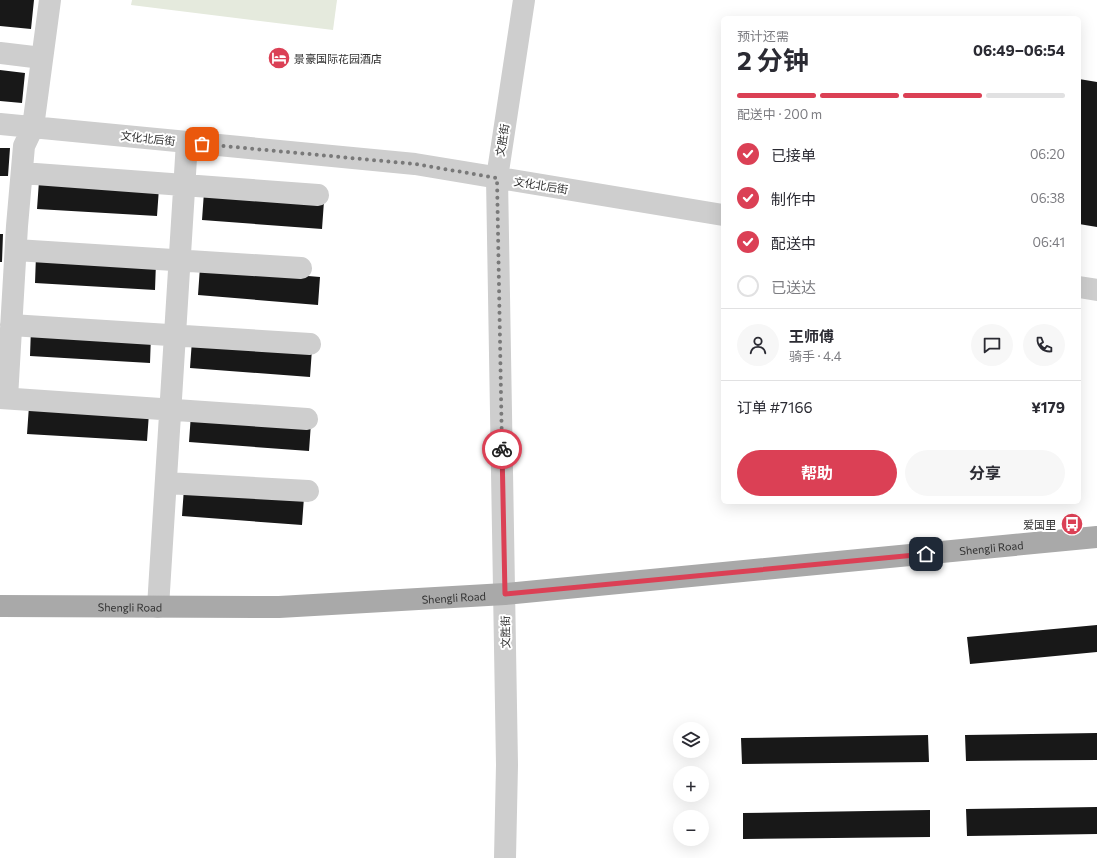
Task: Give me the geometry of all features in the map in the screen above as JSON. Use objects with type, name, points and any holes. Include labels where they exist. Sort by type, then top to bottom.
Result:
[{"type":"main road","name":"Shengli Road","points":[[0,606],[279,607],[505,594],[1097,537]]},
{"type":"street","points":[[50,0],[34,127],[24,146],[22,173],[8,226],[16,250],[8,316],[4,398],[307,419]]},
{"type":"street","name":"文胜街","points":[[505,858],[507,765],[505,594],[497,178],[524,0]]},
{"type":"street","points":[[0,53],[42,58]]},
{"type":"street","name":"文化北后街","points":[[0,124],[415,164],[721,215]]},
{"type":"street","points":[[158,606],[187,142]]},
{"type":"street","points":[[22,173],[318,195]]},
{"type":"street","points":[[16,250],[301,268]]},
{"type":"street","points":[[1081,287],[1097,290]]},
{"type":"street","points":[[8,316],[175,335],[310,344]]},
{"type":"street","points":[[166,483],[308,490]]},
{"type":"shaded area","points":[[132,0],[337,0],[333,30],[131,5]]},
{"type":"building","points":[[0,0],[34,0],[31,29],[0,26]]},
{"type":"building","points":[[0,70],[25,73],[22,103],[0,101]]},
{"type":"building","points":[[1081,79],[1097,82],[1097,227],[1081,224]]},
{"type":"building","points":[[0,148],[10,148],[8,176],[0,176]]},
{"type":"building","points":[[39,181],[159,188],[157,216],[37,209]]},
{"type":"building","points":[[204,192],[324,201],[322,229],[202,220]]},
{"type":"building","points":[[0,234],[3,234],[2,262],[0,262]]},
{"type":"building","points":[[36,255],[156,262],[155,290],[35,283]]},
{"type":"building","points":[[200,267],[320,277],[318,305],[198,295]]},
{"type":"building","points":[[31,328],[151,335],[150,363],[30,356]]},
{"type":"building","points":[[192,340],[312,349],[310,377],[190,368]]},
{"type":"building","points":[[29,406],[149,413],[147,441],[27,434]]},
{"type":"building","points":[[191,414],[311,423],[309,451],[189,442]]},
{"type":"building","points":[[184,488],[304,497],[302,525],[182,516]]},
{"type":"building","points":[[1097,625],[1097,652],[970,664],[967,637]]},
{"type":"building","points":[[1097,733],[1097,760],[966,761],[965,735]]},
{"type":"building","points":[[928,735],[929,762],[742,764],[741,738]]},
{"type":"building","points":[[1097,807],[1097,834],[967,836],[966,809]]},
{"type":"building","points":[[930,810],[930,837],[743,839],[743,813]]},
{"type":"way so far","points":[[202,144],[415,164],[497,178],[502,449]]},
{"type":"place","name":"景豪国际花园酒店","points":[[279,58]]},
{"type":"place","name":"爱国里","points":[[1072,524]]},
{"type":"route","points":[[502,449],[505,594],[926,554]]}]
